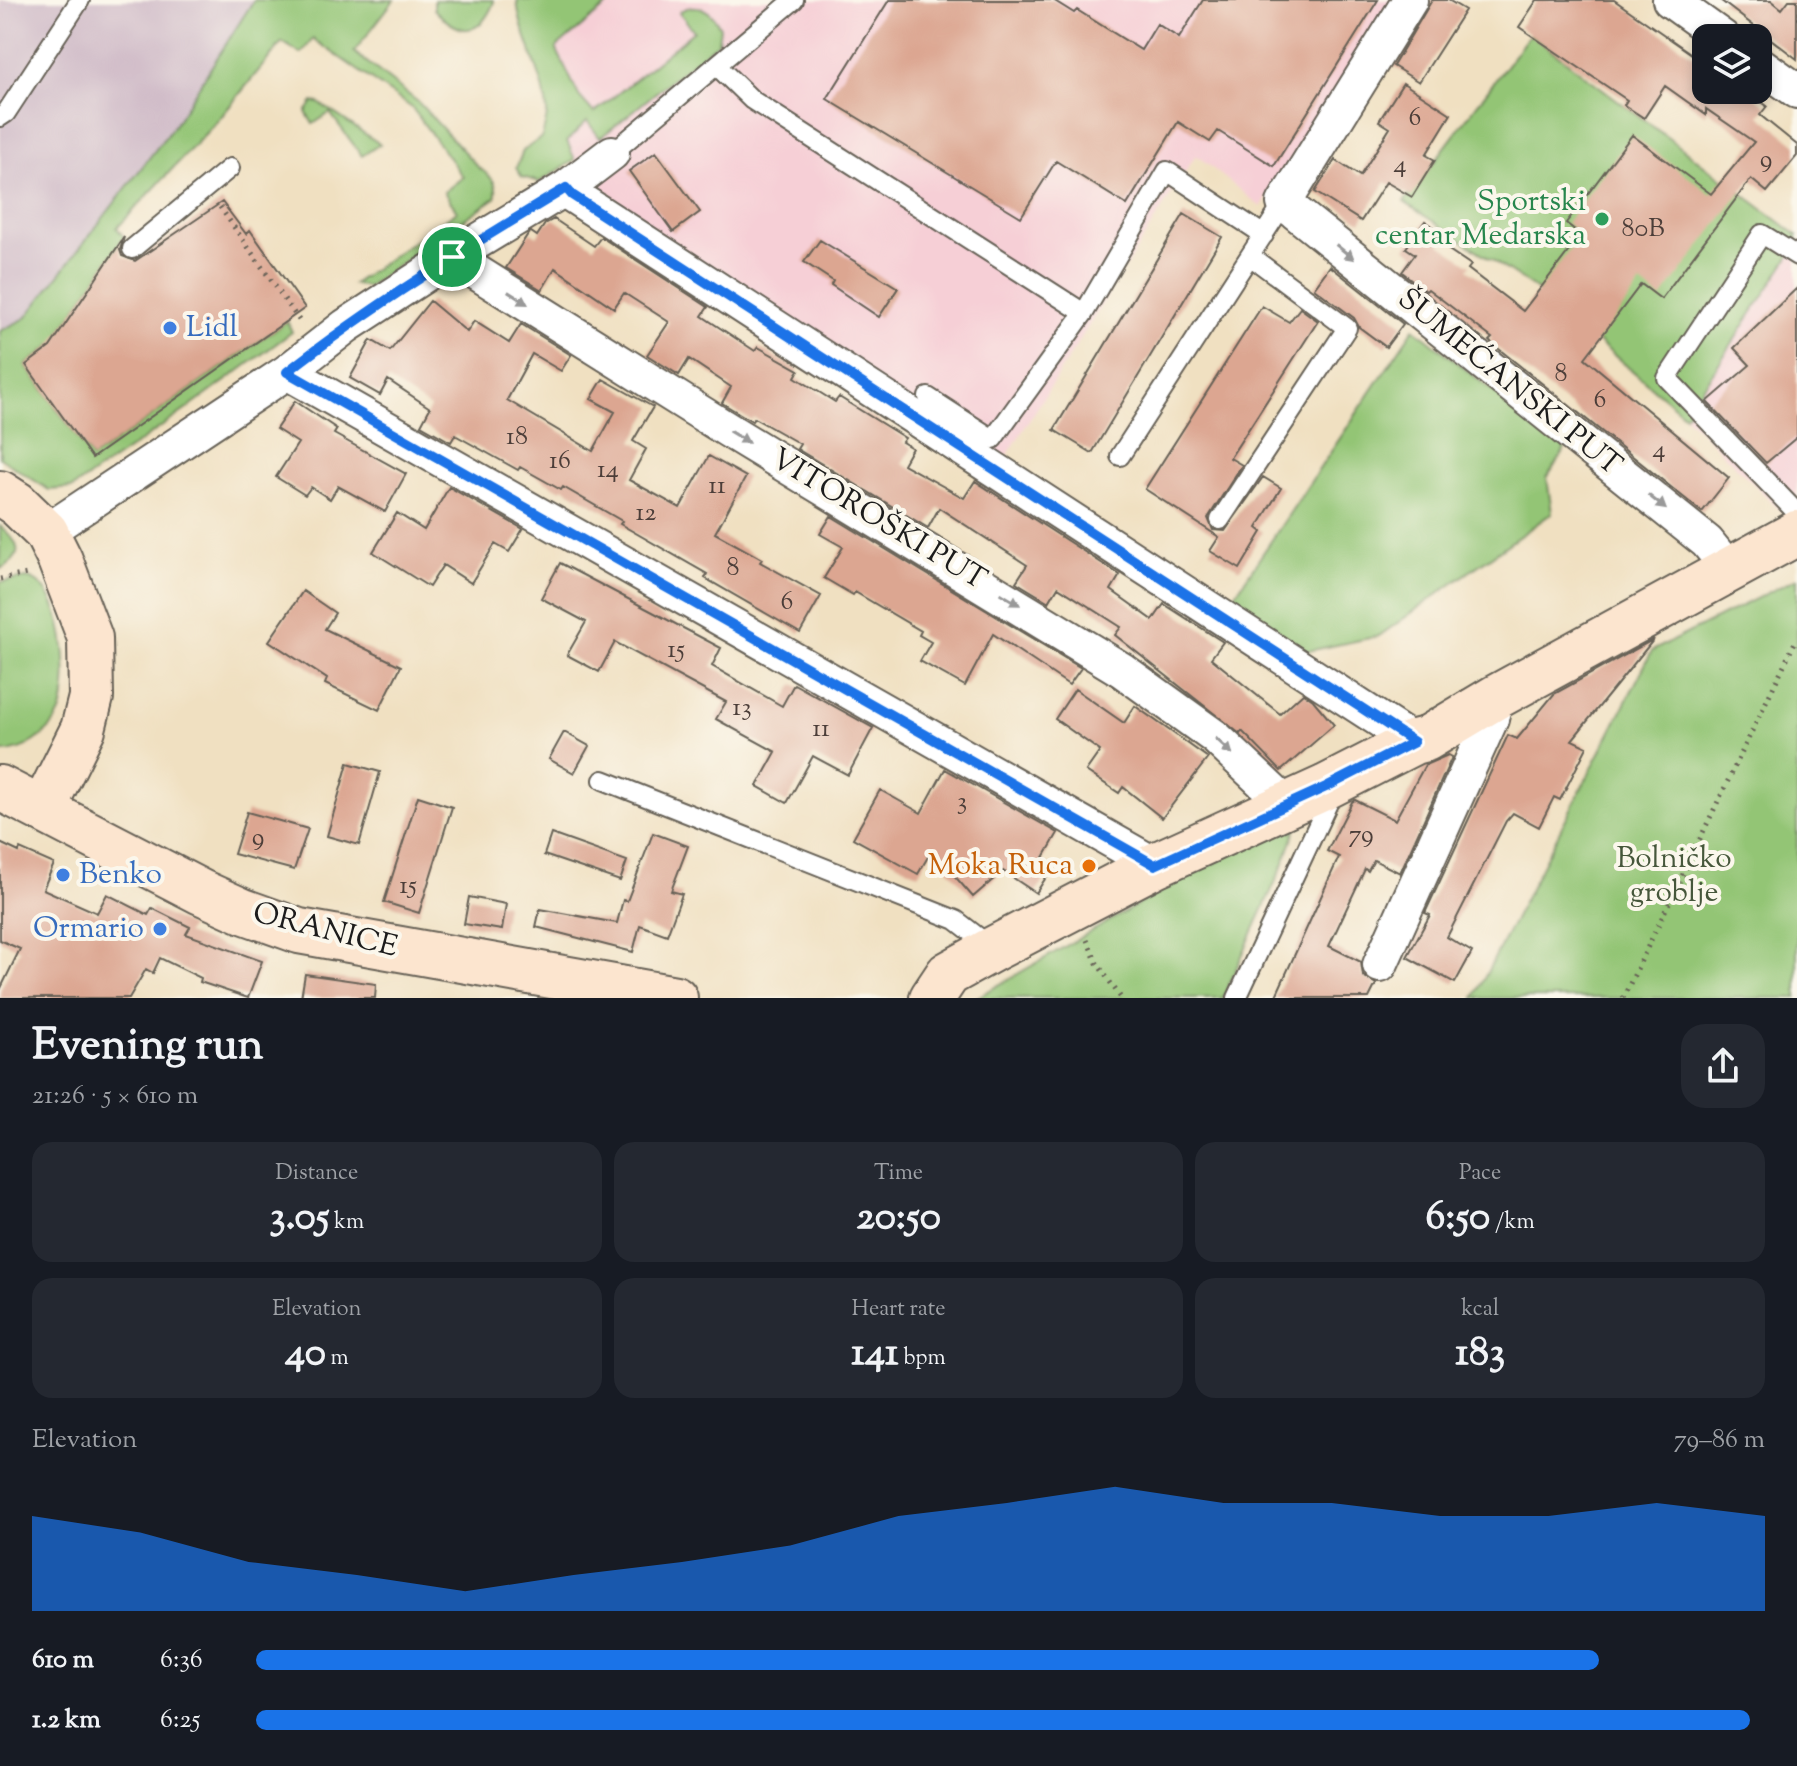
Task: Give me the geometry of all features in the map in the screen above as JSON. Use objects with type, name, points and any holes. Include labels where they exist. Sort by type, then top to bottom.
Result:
[{"type":"street","points":[[1284,203],[1410,0]]},
{"type":"street","points":[[1670,0],[1703,24]]},
{"type":"street","points":[[1772,73],[1797,91]]},
{"type":"street","points":[[43,552],[346,326],[566,188],[612,153]]},
{"type":"street","points":[[566,188],[572,195],[1414,742]]},
{"type":"street","name":"ŠUMEĆANSKI PUT","points":[[1284,203],[1707,542],[1729,569]]},
{"type":"street","name":"VITOROŠKI PUT","points":[[452,257],[728,430],[1122,670],[1215,737],[1306,796]]},
{"type":"street","points":[[287,372],[1155,865]]},
{"type":"street","points":[[0,493],[17,504],[43,552],[60,560],[90,638],[91,697],[83,729],[43,809]]},
{"type":"street","points":[[932,998],[948,974],[993,949],[1155,865],[1426,739],[1496,697],[1797,533]]},
{"type":"street","points":[[1380,965],[1491,719],[1496,697]]},
{"type":"street","name":"ORANICE","points":[[0,788],[201,892],[299,931],[675,998]]},
{"type":"lane","points":[[0,117],[6,113],[80,0]]},
{"type":"lane","points":[[612,153],[794,0]]},
{"type":"lane","points":[[717,66],[752,100],[1084,313]]},
{"type":"lane","points":[[132,249],[230,168]]},
{"type":"lane","points":[[928,397],[993,439],[1084,313],[1167,171],[1264,235]]},
{"type":"lane","points":[[1120,456],[1284,203]]},
{"type":"lane","points":[[1797,256],[1762,234],[1667,378],[1797,513]]},
{"type":"lane","points":[[1220,520],[1347,328],[1250,256]]},
{"type":"lane","points":[[603,780],[956,920],[993,949]]},
{"type":"lane","points":[[1237,998],[1330,799],[1306,796]]},
{"type":"path","points":[[220,207],[302,324]]},
{"type":"path","points":[[0,579],[43,552]]},
{"type":"path","points":[[1623,998],[1797,638]]},
{"type":"path","points":[[1085,935],[1097,963],[1121,998]]},
{"type":"shaded area","points":[[0,0],[254,0],[173,127],[26,318],[0,331]]},
{"type":"shaded area","points":[[597,0],[1393,0],[1261,207],[1196,155],[1002,464],[595,198],[563,138],[550,46]]},
{"type":"shaded area","points":[[1797,245],[1797,519],[1788,518],[1685,416]]},
{"type":"green space","points":[[254,0],[394,0],[354,52],[418,102],[492,180],[496,188],[495,198],[367,287],[353,284],[457,211],[444,192],[463,177],[412,108],[313,39],[301,54],[282,42],[220,118],[117,228],[124,237],[59,334],[61,338],[26,365],[92,458],[287,321],[292,332],[73,488],[49,490],[0,458],[0,331],[26,318],[173,127]]},
{"type":"green space","points":[[434,0],[494,2],[482,22],[467,29],[443,18],[434,9]]},
{"type":"green space","points":[[517,0],[614,0],[556,48],[579,96],[594,113],[694,31],[679,12],[698,7],[708,12],[720,28],[718,42],[600,138],[587,121],[567,141],[575,160],[539,182],[522,177],[516,168],[523,151],[542,137],[547,112],[542,83]]},
{"type":"green space","name":"Sportski centar Medarska","points":[[1530,34],[1797,235],[1797,245],[1685,415],[1534,288],[1404,202]]},
{"type":"green space","points":[[313,102],[380,144],[362,156],[330,113],[313,124],[306,112]]},
{"type":"green space","points":[[1414,328],[1565,449],[1547,478],[1552,513],[1379,636],[1294,654],[1224,611]]},
{"type":"green space","points":[[0,526],[12,538],[17,554],[0,569]]},
{"type":"green space","points":[[27,578],[40,585],[58,616],[65,659],[64,699],[58,717],[42,735],[18,750],[0,752],[0,582]]},
{"type":"green space","name":"Bolničko groblje","points":[[1797,578],[1797,998],[1474,998],[1652,651]]},
{"type":"green space","points":[[1300,818],[1284,863],[1223,998],[976,998],[1170,886]]},
{"type":"building","points":[[889,0],[1053,0],[1074,13],[1077,10],[1141,50],[1157,24],[1179,38],[1203,0],[1378,0],[1274,166],[1218,131],[1210,142],[1178,122],[1127,205],[1056,161],[1021,217],[827,99]]},
{"type":"building","points":[[1432,0],[1448,0],[1465,10],[1419,82],[1393,66]]},
{"type":"building","points":[[1537,0],[1614,0],[1692,54],[1692,104],[1764,104],[1767,106],[1760,115],[1797,145],[1797,156],[1767,192],[1751,179],[1661,299],[1641,284],[1585,358],[1729,478],[1702,512],[1489,341],[1492,338],[1402,272],[1415,254],[1406,248],[1425,221],[1446,236],[1440,244],[1471,265],[1468,269],[1523,311],[1581,235],[1566,223],[1632,135],[1711,194],[1754,142],[1706,109],[1706,115],[1665,86],[1644,118],[1624,105],[1627,100],[1519,27]]},
{"type":"building","points":[[1720,0],[1771,0],[1782,9],[1789,0],[1797,0],[1797,59],[1772,40],[1772,24],[1751,24]]},
{"type":"building","points":[[1403,83],[1451,114],[1426,155],[1435,160],[1412,197],[1386,182],[1361,221],[1315,192],[1335,160],[1360,176],[1390,128],[1379,121]]},
{"type":"building","points":[[656,152],[700,212],[673,232],[629,171]]},
{"type":"building","name":"Lidl","points":[[222,202],[246,234],[250,230],[305,308],[92,458],[26,365],[50,347],[124,237],[120,250],[122,256],[135,261]]},
{"type":"building","points":[[1184,214],[1222,237],[1092,453],[1054,430]]},
{"type":"building","points":[[554,219],[594,246],[601,237],[708,307],[702,316],[755,351],[758,347],[799,370],[795,377],[835,402],[839,397],[905,438],[902,442],[912,448],[903,464],[964,498],[975,481],[1120,575],[1111,590],[1153,620],[1164,604],[1223,642],[1211,658],[1280,714],[1303,693],[1334,725],[1281,771],[1242,731],[1240,734],[1115,635],[1121,627],[1058,587],[1049,602],[1016,582],[1027,565],[939,508],[928,528],[797,449],[800,444],[722,403],[731,387],[689,359],[679,375],[647,355],[669,322],[624,293],[614,308],[555,268],[542,290],[506,268],[528,234],[531,232],[537,236],[545,224]]},
{"type":"building","points":[[820,240],[898,288],[879,317],[831,285],[833,281],[804,262]]},
{"type":"building","points":[[1330,266],[1403,324],[1386,347],[1314,288]]},
{"type":"building","points":[[1797,288],[1797,437],[1766,463],[1707,402],[1750,365],[1734,348]]},
{"type":"building","points":[[430,301],[467,332],[474,321],[509,343],[521,324],[571,355],[561,371],[532,354],[507,400],[593,451],[615,412],[591,399],[603,379],[653,407],[633,441],[646,449],[629,480],[680,508],[709,456],[746,477],[715,533],[821,596],[800,633],[705,578],[707,574],[563,487],[561,490],[520,467],[518,470],[455,435],[451,442],[421,425],[430,408],[388,380],[380,395],[350,378],[371,340],[390,351]]},
{"type":"building","points":[[1262,306],[1289,322],[1300,308],[1318,321],[1230,458],[1242,465],[1208,518],[1213,530],[1225,531],[1263,477],[1281,488],[1257,528],[1262,532],[1240,569],[1210,551],[1219,537],[1145,489]]},
{"type":"building","points":[[295,401],[337,429],[334,434],[406,474],[385,512],[338,486],[330,499],[311,487],[305,495],[276,477],[298,443],[276,429]]},
{"type":"building","points":[[449,487],[523,529],[509,552],[495,544],[471,583],[443,565],[429,587],[373,552],[397,513],[424,530]]},
{"type":"building","points":[[831,516],[1081,668],[1069,685],[993,634],[965,686],[920,661],[931,642],[919,635],[921,631],[855,592],[853,595],[824,578],[843,547],[820,534]]},
{"type":"building","points":[[560,563],[721,648],[712,666],[782,706],[794,684],[873,728],[848,775],[813,756],[787,803],[757,786],[776,752],[716,719],[726,702],[615,642],[599,672],[567,655],[586,622],[541,598]]},
{"type":"building","points":[[303,591],[335,613],[325,629],[401,666],[379,710],[325,684],[327,679],[269,641]]},
{"type":"building","points":[[1654,639],[1572,740],[1587,747],[1560,800],[1554,797],[1539,827],[1513,813],[1506,821],[1447,937],[1472,952],[1455,983],[1407,957],[1430,915],[1425,913],[1508,735],[1517,739],[1554,694]]},
{"type":"building","points":[[1075,689],[1124,723],[1135,706],[1208,758],[1162,818],[1123,787],[1119,793],[1086,771],[1100,751],[1055,719]]},
{"type":"building","points":[[564,732],[589,746],[574,773],[549,759]]},
{"type":"building","points":[[1448,755],[1452,757],[1400,873],[1374,860],[1368,871],[1365,869],[1329,946],[1361,962],[1363,976],[1376,984],[1369,998],[1275,998],[1339,857],[1327,851],[1352,802],[1355,800],[1395,820],[1425,765]]},
{"type":"building","points":[[348,763],[380,772],[359,845],[327,836]]},
{"type":"building","points":[[945,769],[1058,833],[1042,861],[1052,868],[1036,893],[1003,871],[973,897],[932,850],[918,874],[853,838],[880,790],[921,813]]},
{"type":"building","points":[[418,796],[452,807],[419,913],[384,902]]},
{"type":"building","points":[[247,812],[308,829],[294,870],[234,854]]},
{"type":"building","points":[[653,833],[688,846],[671,891],[682,894],[667,935],[640,925],[633,952],[536,927],[540,909],[617,923],[623,900],[627,901]]},
{"type":"building","points":[[551,834],[627,861],[620,881],[544,855]]},
{"type":"building","points":[[0,843],[54,864],[43,889],[97,913],[107,894],[148,915],[152,908],[190,927],[186,934],[262,961],[248,998],[200,982],[201,978],[160,958],[153,973],[146,969],[129,998],[0,998],[0,990],[20,949],[0,940]]},
{"type":"building","points":[[469,897],[506,904],[502,930],[464,924]]},
{"type":"building","points":[[305,974],[376,984],[375,998],[301,998]]},
{"type":"place","name":"Sportski centar Medarska","points":[[1602,219]]},
{"type":"place","name":"Lidl","points":[[170,328]]},
{"type":"place","name":"Moka Ruca","points":[[1089,866]]},
{"type":"place","name":"Benko","points":[[63,875]]},
{"type":"place","name":"Ormario","points":[[160,929]]},
{"type":"route","points":[[566,188],[572,195],[1414,742],[1326,787],[1155,865],[287,372],[346,326],[452,257],[566,188]]}]
